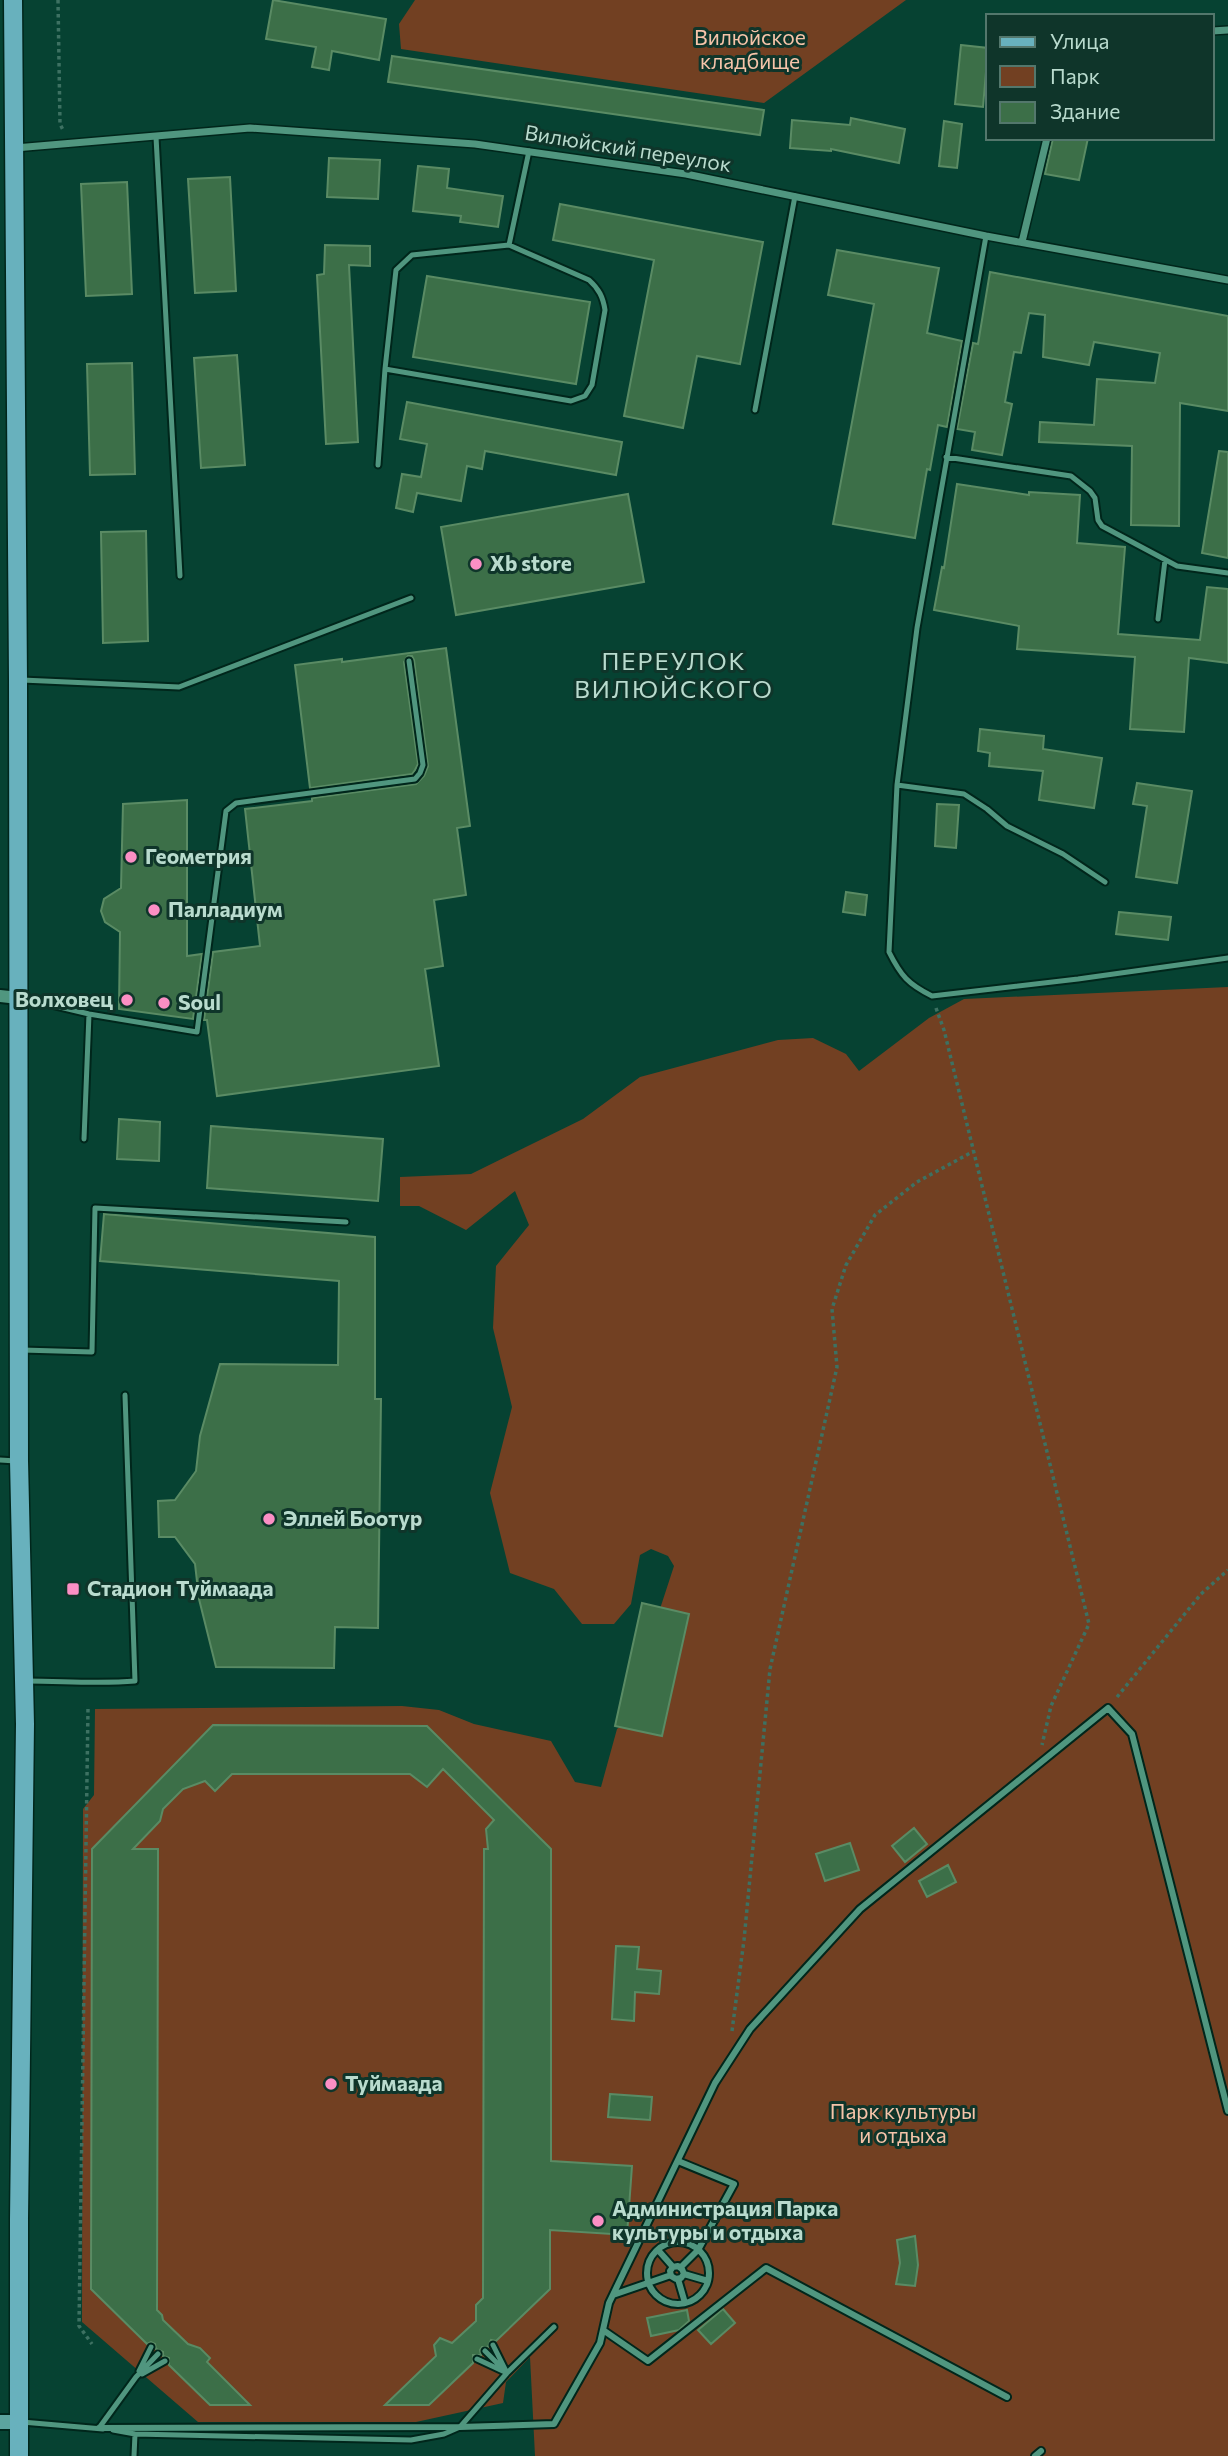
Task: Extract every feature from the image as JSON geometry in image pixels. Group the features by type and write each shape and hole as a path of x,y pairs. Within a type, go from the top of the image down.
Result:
{"main road":[{"path":"13,0 18,680 19,1461 24,1681 19,2456"},
{"path":"0,2422 19,2422"}],"street":[{"name":"Вилюйский переулок","path":"15,148 250,128 475,144 686,173 986,236 1228,280"},
{"path":"1022,242 1047,140"},
{"path":"0,996 18,998"},
{"path":"99,2428 460,2427 554,2424 600,2343 613,2295 715,2083 750,2028 860,1909 1108,1708 1132,1734 1228,2111"},
{"path":"613,2295 679,2272 698,2250 733,2184 678,2161"},
{"path":"676,2242 698,2250 707,2265 708,2281 701,2293 685,2303 674,2304 663,2300 649,2283 649,2264 658,2250 676,2242"},
{"path":"658,2250 679,2272 708,2281"},
{"path":"603,2330 648,2361 766,2268 1007,2397"},
{"path":"679,2272 685,2303"},
{"path":"1035,2456 1041,2451 1041,2456"}],"lane":[{"path":"156,136 180,576"},
{"path":"509,245 529,151"},
{"path":"755,410 796,196"},
{"path":"986,236 917,628 897,785 889,952 899,972 913,986 932,996 1228,958"},
{"path":"378,465 385,369 397,270 412,255 509,245 589,280 604,299 605,310 592,385 585,396 571,401 385,369"},
{"path":"946,457 1070,476 1084,485 1095,498 1100,523 1177,566 1228,573"},
{"path":"1158,620 1165,560"},
{"path":"18,680 179,687 411,598"},
{"path":"18,998 89,1014 197,1032 226,811 236,803 415,779 423,765 409,661"},
{"path":"897,785 964,794 1007,826 1063,854 1105,882"},
{"path":"84,1139 89,1014"},
{"path":"19,1350 92,1352 94,1208 346,1223"},
{"path":"24,1681 85,1681 103,1684 135,1681 125,1395"},
{"path":"0,1460 19,1461"},
{"path":"19,2422 99,2428 135,2434 411,2440 444,2434 460,2427 507,2373 554,2327"},
{"path":"492,2344 507,2373"},
{"path":"136,2377 150,2347"},
{"path":"485,2351 507,2373"},
{"path":"99,2428 136,2377 158,2354"},
{"path":"477,2359 507,2373"},
{"path":"136,2377 165,2361"},
{"path":"134,2456 135,2434"}],"path":[{"path":"58,0 60,124 71,144"},
{"path":"932,996 944,1030 1089,1624 1051,1706 1037,1765"},
{"path":"727,2065 744,1940 770,1669 837,1367 832,1309 846,1265 875,1215 918,1182 974,1151"},
{"path":"1108,1708 1201,1594 1228,1570"},
{"path":"88,1709 79,2326 92,2344"}],"green space":[{"name":"Вилюйское кладбище","path":"415,0 906,0 764,103 401,49 399,24"},
{"name":"Парк культуры и отдыха","path":"1228,987 1228,2456 535,2456 530,2357 506,2382 503,2403 416,2422 198,2422 82,2322 83,1809 94,1795 95,1709 402,1706 439,1710 474,1724 551,1741 575,1782 601,1787 617,1729 622,1725 674,1566 668,1556 651,1549 640,1555 631,1604 614,1624 582,1624 554,1589 510,1573 490,1493 512,1407 493,1328 496,1266 529,1225 515,1191 466,1230 419,1206 400,1206 400,1177 471,1174 583,1119 640,1077 778,1040 813,1038 846,1054 859,1071 929,1018 964,999"}],"building":[{"path":"273,0 386,19 379,60 332,51 329,70 312,67 316,47 266,39"},
{"path":"961,45 986,48 983,107 955,104"},
{"path":"392,56 764,110 760,135 388,82"},
{"path":"851,118 905,129 899,163 831,149 790,148 792,120 850,125"},
{"path":"944,121 962,124 957,168 939,166"},
{"path":"1053,140 1088,140 1079,180 1045,174"},
{"path":"329,158 380,160 378,199 327,197"},
{"path":"418,166 449,169 447,188 503,196 498,227 460,222 461,216 413,211"},
{"path":"230,177 236,291 195,293 188,179"},
{"path":"127,182 132,294 86,296 81,184"},
{"path":"560,204 763,242 740,364 697,356 683,428 624,416 654,260 553,240"},
{"path":"325,245 370,246 370,266 349,265 358,442 326,444 317,275 324,274"},
{"path":"837,250 939,268 927,333 962,341 947,427 938,425 915,538 833,524 874,304 828,295"},
{"path":"990,272 1228,316 1228,411 1180,403 1179,526 1131,525 1132,446 1039,442 1040,422 1094,425 1097,379 1155,383 1160,353 1094,342 1089,365 1043,357 1045,315 1029,313 1021,353 1014,352 1005,402 1012,404 1002,455 972,450 975,432 957,429 973,343 978,344"},
{"path":"427,276 590,302 576,384 413,357"},
{"path":"237,355 245,465 201,468 194,358"},
{"path":"132,363 135,474 90,475 87,364"},
{"path":"407,402 622,442 616,475 485,451 482,469 467,466 461,501 417,493 413,512 396,508 402,474 421,477 427,444 400,439"},
{"path":"1219,451 1228,452 1228,558 1202,553"},
{"path":"957,484 1029,495 1029,492 1080,495 1077,543 1125,547 1118,634 1200,640 1207,587 1228,589 1228,663 1189,658 1184,732 1130,729 1135,657 1017,649 1019,626 934,610 942,567 944,568"},
{"path":"628,494 644,582 456,615 441,527"},
{"path":"146,531 148,641 103,643 101,532"},
{"path":"446,648 470,826 457,828 466,895 434,900 443,966 425,969 439,1066 217,1096 207,1020 204,1020 213,952 260,946 245,809 416,784 424,776 428,766 414,660 412,656 408,656 404,662 418,764 415,770 412,774 310,788 295,665 342,659 342,662"},
{"path":"980,729 1044,736 1043,749 1102,758 1094,808 1039,800 1043,771 989,766 990,753 978,751"},
{"path":"1137,783 1192,791 1177,883 1136,877 1147,806 1133,804"},
{"name":"Палладиум","path":"187,800 187,956 202,954 193,1019 119,1009 120,932 105,922 101,911 104,899 121,888 123,804"},
{"path":"937,804 959,805 956,848 935,846"},
{"path":"846,892 867,895 865,915 843,912"},
{"path":"1119,912 1171,917 1168,940 1116,934"},
{"path":"119,1119 160,1122 159,1161 117,1159"},
{"path":"211,1126 383,1139 378,1201 207,1188"},
{"name":"Эллей Боотур","path":"104,1214 375,1237 375,1399 381,1399 378,1628 335,1627 334,1668 216,1667 199,1599 195,1564 175,1537 159,1537 158,1501 175,1500 196,1471 200,1436 220,1364 338,1365 339,1281 100,1261"},
{"path":"642,1603 689,1614 662,1736 615,1726"},
{"path":"213,1725 427,1726 551,1849 551,2161 632,2166 627,2235 550,2230 550,2289 496,2341 491,2340 488,2347 482,2347 481,2355 473,2355 473,2363 429,2405 385,2405 436,2356 434,2345 440,2338 452,2343 476,2321 476,2305 483,2298 484,1849 488,1849 486,1829 494,1820 443,1769 427,1787 410,1774 232,1774 215,1791 205,1781 183,1789 163,1809 160,1821 133,1849 158,1849 157,2310 163,2320 188,2344 200,2348 210,2358 207,2362 250,2405 210,2405 169,2365 169,2358 156,2349 155,2344 147,2344 91,2289 92,1849"},
{"path":"914,1828 927,1844 905,1862 892,1846"},
{"path":"850,1843 859,1870 825,1881 816,1854"},
{"path":"948,1865 956,1882 927,1897 919,1881"},
{"path":"616,1946 639,1947 637,1969 661,1971 659,1994 635,1992 634,2021 612,2019"},
{"path":"610,2094 652,2097 650,2120 608,2117"},
{"path":"915,2236 918,2265 915,2286 896,2284 900,2263 897,2240"},
{"path":"723,2309 735,2323 711,2344 698,2330"},
{"path":"687,2310 689,2321 679,2330 651,2336 647,2318"}],"place":[{"name":"Xb store","path":"476,564"},
{"name":"Геометрия","path":"131,857"},
{"name":"Палладиум","path":"154,910"},
{"name":"Волховец","path":"127,1000"},
{"name":"Soul","path":"164,1003"},
{"name":"Эллей Боотур","path":"269,1519"},
{"name":"Стадион Туймаада","path":"73,1589"},
{"name":"Туймаада","path":"331,2084"},
{"name":"Администрация Парка культуры и отдыха","path":"598,2221"}],"district":[{"name":"ПЕРЕУЛОК ВИЛЮЙСКОГО","path":"674,676"}]}
